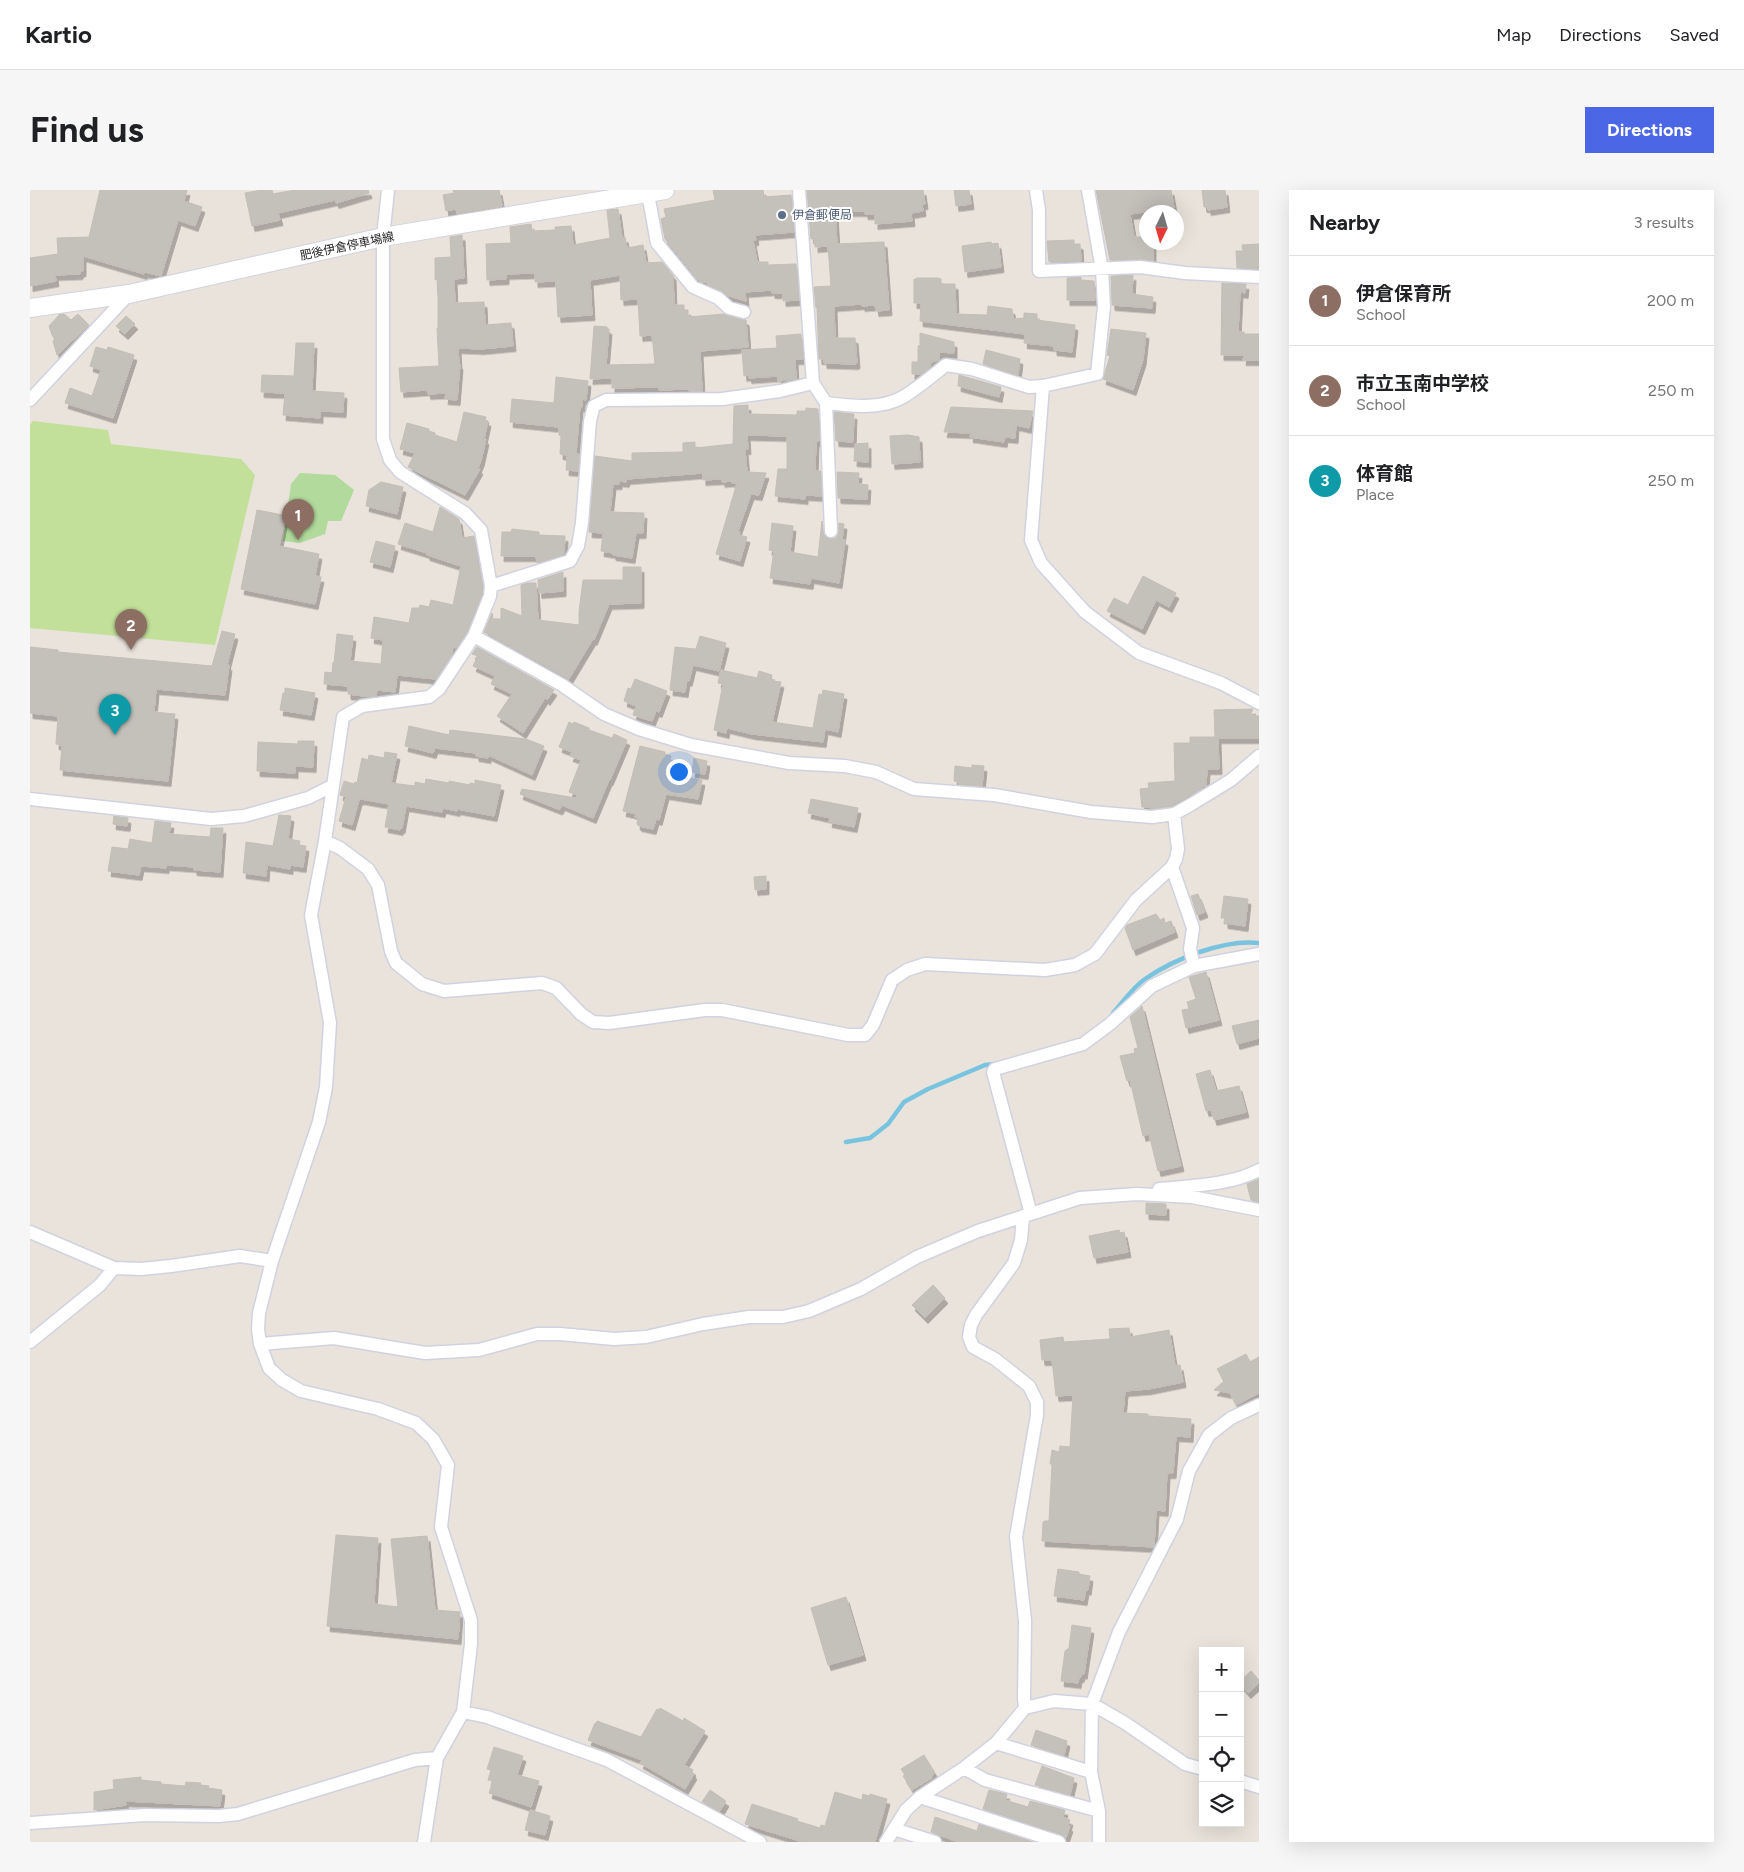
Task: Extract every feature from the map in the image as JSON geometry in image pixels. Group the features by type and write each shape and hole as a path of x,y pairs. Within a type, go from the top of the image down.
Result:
{"main road":[{"name":"肥後伊倉停車場線","path":"30,308 129,294 383,237 657,192"}],"street":[{"path":"388,190 383,237 383,439 390,460 400,472 466,513 481,530 491,586 490,596 474,636 439,689 429,697 362,706 343,717 325,841 311,915 330,1023 326,1087 318,1122 272,1262 259,1313 258,1329 260,1344 269,1368 282,1380 301,1391 378,1409 416,1423 433,1439 448,1465 441,1527 471,1620 471,1644 463,1712 437,1758 424,1842"},
{"path":"798,190 813,383 826,403 831,531"},
{"path":"1036,190 1039,210 1038,271 1102,270 1140,267 1259,277"},
{"path":"826,403 853,406 879,405 901,398 946,365 972,369 1029,387 1043,386 1097,374 1104,307 1102,270 1088,190"},
{"path":"657,192 657,244 693,286 718,298 730,308 744,312"},
{"path":"30,400 129,294"},
{"path":"491,586 570,561 578,546 582,523 590,421 594,406 606,400 722,398 780,391 813,383"},
{"path":"1043,386 1031,540 1041,563 1085,612 1139,653 1221,683 1259,703"},
{"path":"474,636 562,685 604,714 639,730 691,745 789,763 852,767 876,772 914,789 994,795 1091,812 1152,816 1174,814 1231,780 1259,756"},
{"path":"30,799 212,819 244,816 308,798 332,786"},
{"path":"325,841 340,848 368,869 378,885 391,951 396,963 422,984 444,991 542,983 556,988 581,1014 593,1022 609,1023 705,1010 722,1010 848,1036 865,1035 873,1025 892,980 908,970 924,964 1045,970 1075,965 1095,954 1136,900 1172,868 1178,849 1174,814"},
{"path":"1172,868 1193,928 1192,959"},
{"path":"1025,1708 1025,1621 1016,1537 1037,1402 1029,1386 995,1359 973,1347 969,1337 971,1325 976,1315 1014,1263 1027,1215 993,1072 994,1069 1083,1044 1110,1024 1152,986 1192,959 1259,954"},
{"path":"1136,1194 1139,1191 1205,1184 1250,1175 1259,1170"},
{"path":"260,1344 334,1338 425,1353 479,1350 537,1334 614,1339 646,1337 712,1322 749,1317 783,1318 809,1312 861,1290 916,1257 978,1231 1080,1198 1136,1194 1192,1197 1259,1210"},
{"path":"30,1232 114,1268 141,1269 240,1256 272,1262"},
{"path":"30,1342 100,1285 114,1268"},
{"path":"1099,1842 1099,1811 1091,1772 1092,1704 1119,1632 1177,1519 1189,1471 1201,1449 1209,1435 1216,1429 1231,1418 1259,1406"},
{"path":"886,1842 906,1810 920,1797 964,1768 996,1743 1025,1708 1054,1701 1092,1704 1125,1723 1185,1764 1199,1769"},
{"path":"463,1712 487,1717 607,1760 760,1842"},
{"path":"996,1743 1091,1772"},
{"path":"30,1823 145,1815 219,1816 238,1814 415,1760 437,1758"},
{"path":"964,1768 985,1780 1099,1811"},
{"path":"1243,1782 1259,1787"},
{"path":"920,1797 1059,1842"},
{"path":"894,1829 935,1842"}],"green space":[{"path":"33,421 108,430 111,444 241,459 255,475 215,645 30,628 30,425"},
{"path":"300,473 335,475 354,490 341,521 328,521 325,534 300,543 283,541 291,484"}],"building":[{"path":"100,190 187,190 184,201 202,207 195,226 178,220 161,276 145,272 144,274 83,256 83,271 80,274 55,275 56,281 30,286 30,258 58,254 57,238 89,237"},
{"path":"272,190 273,194 295,190 368,190 369,193 336,203 335,200 278,213 280,220 252,226 245,193"},
{"path":"453,190 499,190 502,206 457,214 456,209 446,211 443,195 454,193"},
{"path":"713,190 763,190 764,197 791,195 794,232 755,235 756,240 753,240 757,262 768,262 768,265 796,264 799,300 783,301 783,293 772,293 772,290 745,292 746,301 726,295 708,285 708,283 699,281 665,239 661,219 666,217 664,209 715,200"},
{"path":"807,190 923,190 925,204 922,204 923,211 911,213 912,221 875,224 875,214 865,214 865,211 835,211 837,244 884,242 889,310 876,311 875,305 862,306 862,304 834,306 835,338 855,338 857,363 855,364 824,363 824,359 819,359 817,307 814,287 831,286 828,246 815,247 815,239 811,239"},
{"path":"954,190 969,190 971,204 956,206"},
{"path":"1096,190 1171,190 1174,205 1139,205 1139,213 1130,214 1134,237 1139,237 1139,250 1153,250 1153,261 1140,259 1110,260"},
{"path":"1202,190 1225,190 1227,207 1208,210 1208,207 1204,207"},
{"path":"618,209 622,238 625,237 627,248 643,245 646,263 662,262 673,275 674,305 684,305 684,310 688,310 688,317 724,314 746,320 748,347 700,351 702,391 689,391 689,389 659,390 659,387 612,388 612,378 590,379 594,326 607,327 609,329 606,365 655,364 652,335 640,336 638,299 621,300 620,275 590,280 592,315 558,317 556,281 535,282 535,273 506,274 506,279 487,280 486,244 511,243 510,227 531,224 532,231 555,230 555,227 571,226 573,245 610,238 607,210"},
{"path":"462,235 464,278 454,279 455,303 484,302 485,325 511,323 513,346 481,349 458,348 460,364 457,400 445,399 446,393 428,394 427,390 401,392 399,368 439,366 438,297 437,279 435,280 435,258 451,257 450,237"},
{"path":"1074,240 1074,244 1080,244 1081,261 1049,262 1047,241"},
{"path":"991,242 992,244 998,243 1001,267 965,272 962,246"},
{"path":"1259,244 1259,269 1237,268 1236,251 1243,251 1242,245"},
{"path":"1133,275 1132,294 1153,297 1152,308 1112,305 1111,276"},
{"path":"1081,277 1081,280 1094,281 1095,300 1067,300 1067,278"},
{"path":"916,278 938,278 941,279 941,284 955,284 956,314 987,315 988,306 1012,309 1013,319 1024,318 1024,313 1037,314 1037,320 1075,325 1072,352 1054,350 1054,346 1024,343 1025,334 920,321 921,303 914,303 914,279 916,280"},
{"path":"1222,283 1246,284 1245,293 1240,292 1238,332 1259,334 1259,360 1243,360 1244,355 1221,355"},
{"path":"60,314 64,314 71,320 78,314 89,325 57,355 53,341 55,339 49,326"},
{"path":"126,316 135,324 125,334 116,326"},
{"path":"1111,329 1146,333 1143,360 1133,390 1103,379 1110,356 1107,355"},
{"path":"920,333 954,342 954,353 939,352 939,360 931,362 930,367 922,374 912,374 912,362 918,362"},
{"path":"801,334 803,359 795,359 796,379 778,381 778,376 749,378 748,375 744,376 742,350 777,348 776,336"},
{"path":"296,343 314,343 312,391 344,393 343,412 320,411 320,418 283,415 285,393 261,392 262,375 294,376"},
{"path":"96,347 107,350 108,347 134,355 113,418 65,403 70,388 92,396 101,370 90,366"},
{"path":"986,350 1020,359 1018,375 983,364"},
{"path":"959,375 1001,387 999,397 958,386"},
{"path":"556,377 588,381 586,400 582,399 582,407 580,406 576,454 579,454 578,471 566,470 567,455 560,454 561,436 559,435 559,427 510,422 512,399 554,403"},
{"path":"748,405 748,414 797,415 797,411 806,411 806,408 818,409 819,441 816,441 815,471 821,471 822,496 805,495 805,499 775,496 778,469 787,469 787,436 747,435 748,449 745,449 747,472 766,473 759,495 751,494 738,531 740,532 739,535 747,537 740,561 716,554 737,483 732,483 732,481 722,482 722,479 703,480 703,473 627,479 626,482 619,481 619,484 613,484 610,512 644,513 643,533 636,533 632,558 601,551 603,533 589,532 595,456 632,461 632,453 683,452 683,443 695,442 695,448 733,444 734,406"},
{"path":"951,407 1033,411 1029,428 1016,425 1015,438 1005,437 1004,442 970,437 971,433 944,432"},
{"path":"464,412 486,417 485,420 488,421 484,439 486,439 478,468 480,469 465,495 408,467 415,453 400,449 407,423 429,429 435,435 457,442"},
{"path":"834,412 854,414 853,442 836,441"},
{"path":"908,435 919,437 920,462 892,464 890,436"},
{"path":"868,443 868,462 854,461 855,444"},
{"path":"837,472 859,473 858,484 868,485 867,499 838,498"},
{"path":"381,482 403,487 397,514 366,506 369,490"},
{"path":"440,507 459,519 462,538 474,536 483,586 481,597 467,632 456,648 453,647 451,657 436,679 397,675 395,692 377,690 376,696 371,697 348,694 348,686 324,684 325,672 332,673 337,634 353,636 350,661 381,664 383,640 371,638 374,617 409,623 412,608 419,608 420,605 429,607 431,600 453,605 461,566 398,544 405,523 433,532"},
{"path":"257,510 283,515 282,518 285,518 279,546 319,554 315,576 321,577 315,604 241,589"},
{"path":"822,521 824,535 831,539 836,538 838,534 839,523 844,524 842,540 845,540 839,583 811,578 810,584 770,578 774,551 769,550 772,523 793,526 790,552 818,557"},
{"path":"512,529 539,532 539,535 565,536 564,554 537,563 536,556 501,556 502,532 511,532"},
{"path":"376,541 395,546 390,567 370,562"},
{"path":"623,567 641,567 641,603 609,604 594,640 569,679 484,632 492,613 493,619 501,619 501,608 522,616 521,585 527,583 536,583 538,620 579,625 583,580 623,580"},
{"path":"563,572 563,591 539,593 538,580"},
{"path":"1143,576 1176,593 1169,607 1156,600 1142,629 1107,611 1114,598 1128,605"},
{"path":"222,631 235,634 227,665 229,665 225,695 156,689 154,712 175,714 168,781 60,770 62,745 56,744 58,716 30,713 30,647 58,650 58,652 212,666"},
{"path":"700,636 726,643 719,671 693,665 685,692 670,690 675,647 696,649"},
{"path":"477,647 554,690 547,700 545,698 523,733 497,716 512,694 491,684 495,676 473,666 478,656 472,654"},
{"path":"721,670 757,678 759,671 772,675 771,681 781,682 772,722 813,728 819,694 822,695 823,690 844,694 838,732 825,729 823,742 752,734 727,728 726,733 714,730 723,684 718,683"},
{"path":"635,679 667,691 659,712 656,711 652,721 633,715 636,706 624,701 628,688 631,689"},
{"path":"285,688 315,693 311,715 280,710"},
{"path":"1253,709 1250,716 1259,716 1259,738 1218,738 1219,769 1207,769 1206,786 1201,787 1201,789 1171,806 1151,809 1150,807 1142,807 1140,789 1149,788 1148,783 1175,781 1174,743 1190,743 1190,737 1215,737 1214,710"},
{"path":"569,722 573,724 574,722 589,728 589,730 612,738 614,734 627,740 593,818 562,805 558,809 520,794 522,789 576,798 577,795 569,792 581,760 570,756 572,752 559,747"},
{"path":"409,726 449,735 450,730 526,739 544,746 532,775 488,755 488,758 476,756 476,753 435,748 433,753 405,746"},
{"path":"298,741 314,741 313,767 295,766 295,773 257,771 258,742 298,744"},
{"path":"640,746 665,752 665,754 671,756 667,774 702,780 698,799 666,794 659,820 656,819 653,829 639,826 637,824 638,818 635,817 636,814 623,811"},
{"path":"385,752 397,754 391,783 415,786 415,782 425,784 426,779 470,785 470,783 475,784 475,780 501,785 494,816 457,809 457,811 443,808 442,812 406,806 400,830 385,827 389,804 361,799 359,800 352,825 339,821 346,797 340,795 344,781 357,783 362,758 368,760 369,755 384,758"},
{"path":"694,758 707,761 705,774 692,772"},
{"path":"972,765 984,766 982,786 959,784 960,782 954,781 955,766 972,768"},
{"path":"811,799 858,808 854,827 829,822 830,818 808,813"},
{"path":"279,815 291,816 288,839 300,841 299,845 306,846 303,867 290,865 290,869 267,865 266,876 243,873 246,842 273,846"},
{"path":"114,816 128,818 127,826 113,824"},
{"path":"155,821 171,823 169,834 210,837 211,828 223,828 220,872 194,870 194,867 166,865 166,868 141,866 139,875 108,871 112,847 128,849 130,839 152,843"},
{"path":"766,876 766,889 755,890 754,877"},
{"path":"1198,894 1205,912 1197,915 1191,896"},
{"path":"1224,896 1248,899 1245,926 1225,923 1225,918 1221,918"},
{"path":"1156,914 1160,920 1164,918 1165,923 1171,921 1175,932 1133,950 1125,928 1127,925"},
{"path":"1206,972 1219,1020 1186,1028 1182,1010 1189,1009 1187,1002 1196,999 1189,977"},
{"path":"1142,1006 1181,1166 1158,1171 1149,1134 1143,1136 1130,1080 1127,1081 1120,1056 1135,1053 1134,1049 1138,1048 1130,1017"},
{"path":"1259,1020 1259,1038 1237,1044 1232,1026"},
{"path":"1210,1070 1216,1091 1239,1086 1246,1112 1214,1120 1211,1110 1206,1111 1196,1074"},
{"path":"1259,1179 1259,1202 1251,1200 1247,1184"},
{"path":"1146,1203 1166,1204 1166,1215 1146,1214"},
{"path":"1119,1230 1120,1233 1124,1232 1128,1252 1094,1258 1089,1236"},
{"path":"933,1285 945,1298 925,1318 912,1305"},
{"path":"1129,1328 1130,1337 1169,1330 1175,1366 1180,1365 1183,1382 1149,1389 1125,1391 1123,1413 1191,1419 1190,1437 1176,1436 1173,1473 1167,1473 1165,1511 1156,1510 1154,1547 1042,1541 1043,1523 1044,1521 1049,1521 1052,1450 1059,1452 1060,1446 1070,1447 1073,1395 1056,1396 1052,1360 1042,1360 1040,1340 1063,1337 1064,1342 1110,1339 1109,1329"},
{"path":"1246,1354 1250,1362 1259,1357 1259,1393 1236,1405 1230,1393 1214,1390 1224,1381 1217,1369"},
{"path":"336,1535 378,1538 374,1604 398,1607 391,1539 427,1536 435,1610 460,1612 458,1639 327,1626"},
{"path":"1058,1569 1079,1572 1079,1574 1090,1576 1084,1600 1054,1596"},
{"path":"846,1597 863,1655 828,1665 811,1608"},
{"path":"1072,1625 1091,1628 1084,1674 1082,1673 1081,1677 1079,1677 1078,1683 1061,1681 1065,1651 1069,1648"},
{"path":"1251,1671 1259,1680 1259,1683 1248,1693 1244,1688 1244,1677"},
{"path":"660,1708 683,1721 684,1718 705,1731 684,1765 693,1770 694,1774 685,1789 640,1763 642,1760 588,1740 597,1721 641,1737 657,1709 659,1710"},
{"path":"1036,1730 1067,1741 1064,1755 1031,1745"},
{"path":"494,1747 523,1756 517,1775 539,1781 531,1807 489,1793 493,1781 488,1780 491,1770 487,1769"},
{"path":"924,1755 935,1773 931,1776 932,1778 912,1790 901,1769"},
{"path":"1042,1766 1074,1778 1070,1795 1035,1785"},
{"path":"141,1777 141,1780 161,1782 161,1784 185,1786 186,1782 201,1783 200,1785 209,1786 208,1788 222,1790 220,1806 125,1801 126,1805 94,1810 94,1792 114,1789 113,1780"},
{"path":"710,1790 726,1801 720,1811 702,1802"},
{"path":"989,1790 1007,1794 1005,1800 1028,1807 1030,1801 1065,1810 1063,1817 1070,1820 1066,1838 1062,1834 983,1809"},
{"path":"835,1792 862,1800 863,1794 887,1799 875,1842 803,1842 745,1824 752,1804 820,1828 821,1825 825,1826"},
{"path":"530,1810 550,1816 545,1835 525,1830"},
{"path":"935,1817 977,1831 979,1824 1033,1842 958,1842 931,1832"}],"waterway":[{"path":"1113,1013 1141,982 1170,964 1215,947 1230,944 1259,943"},
{"path":"846,1142 870,1138 888,1124 904,1102 928,1089 985,1065 996,1064"}],"place":[{"name":"伊倉郵便局","path":"782,215"},
{"name":"伊倉保育所","path":"298,540"},
{"name":"市立玉南中学校","path":"131,650"},
{"name":"体育館","path":"115,735"}]}
